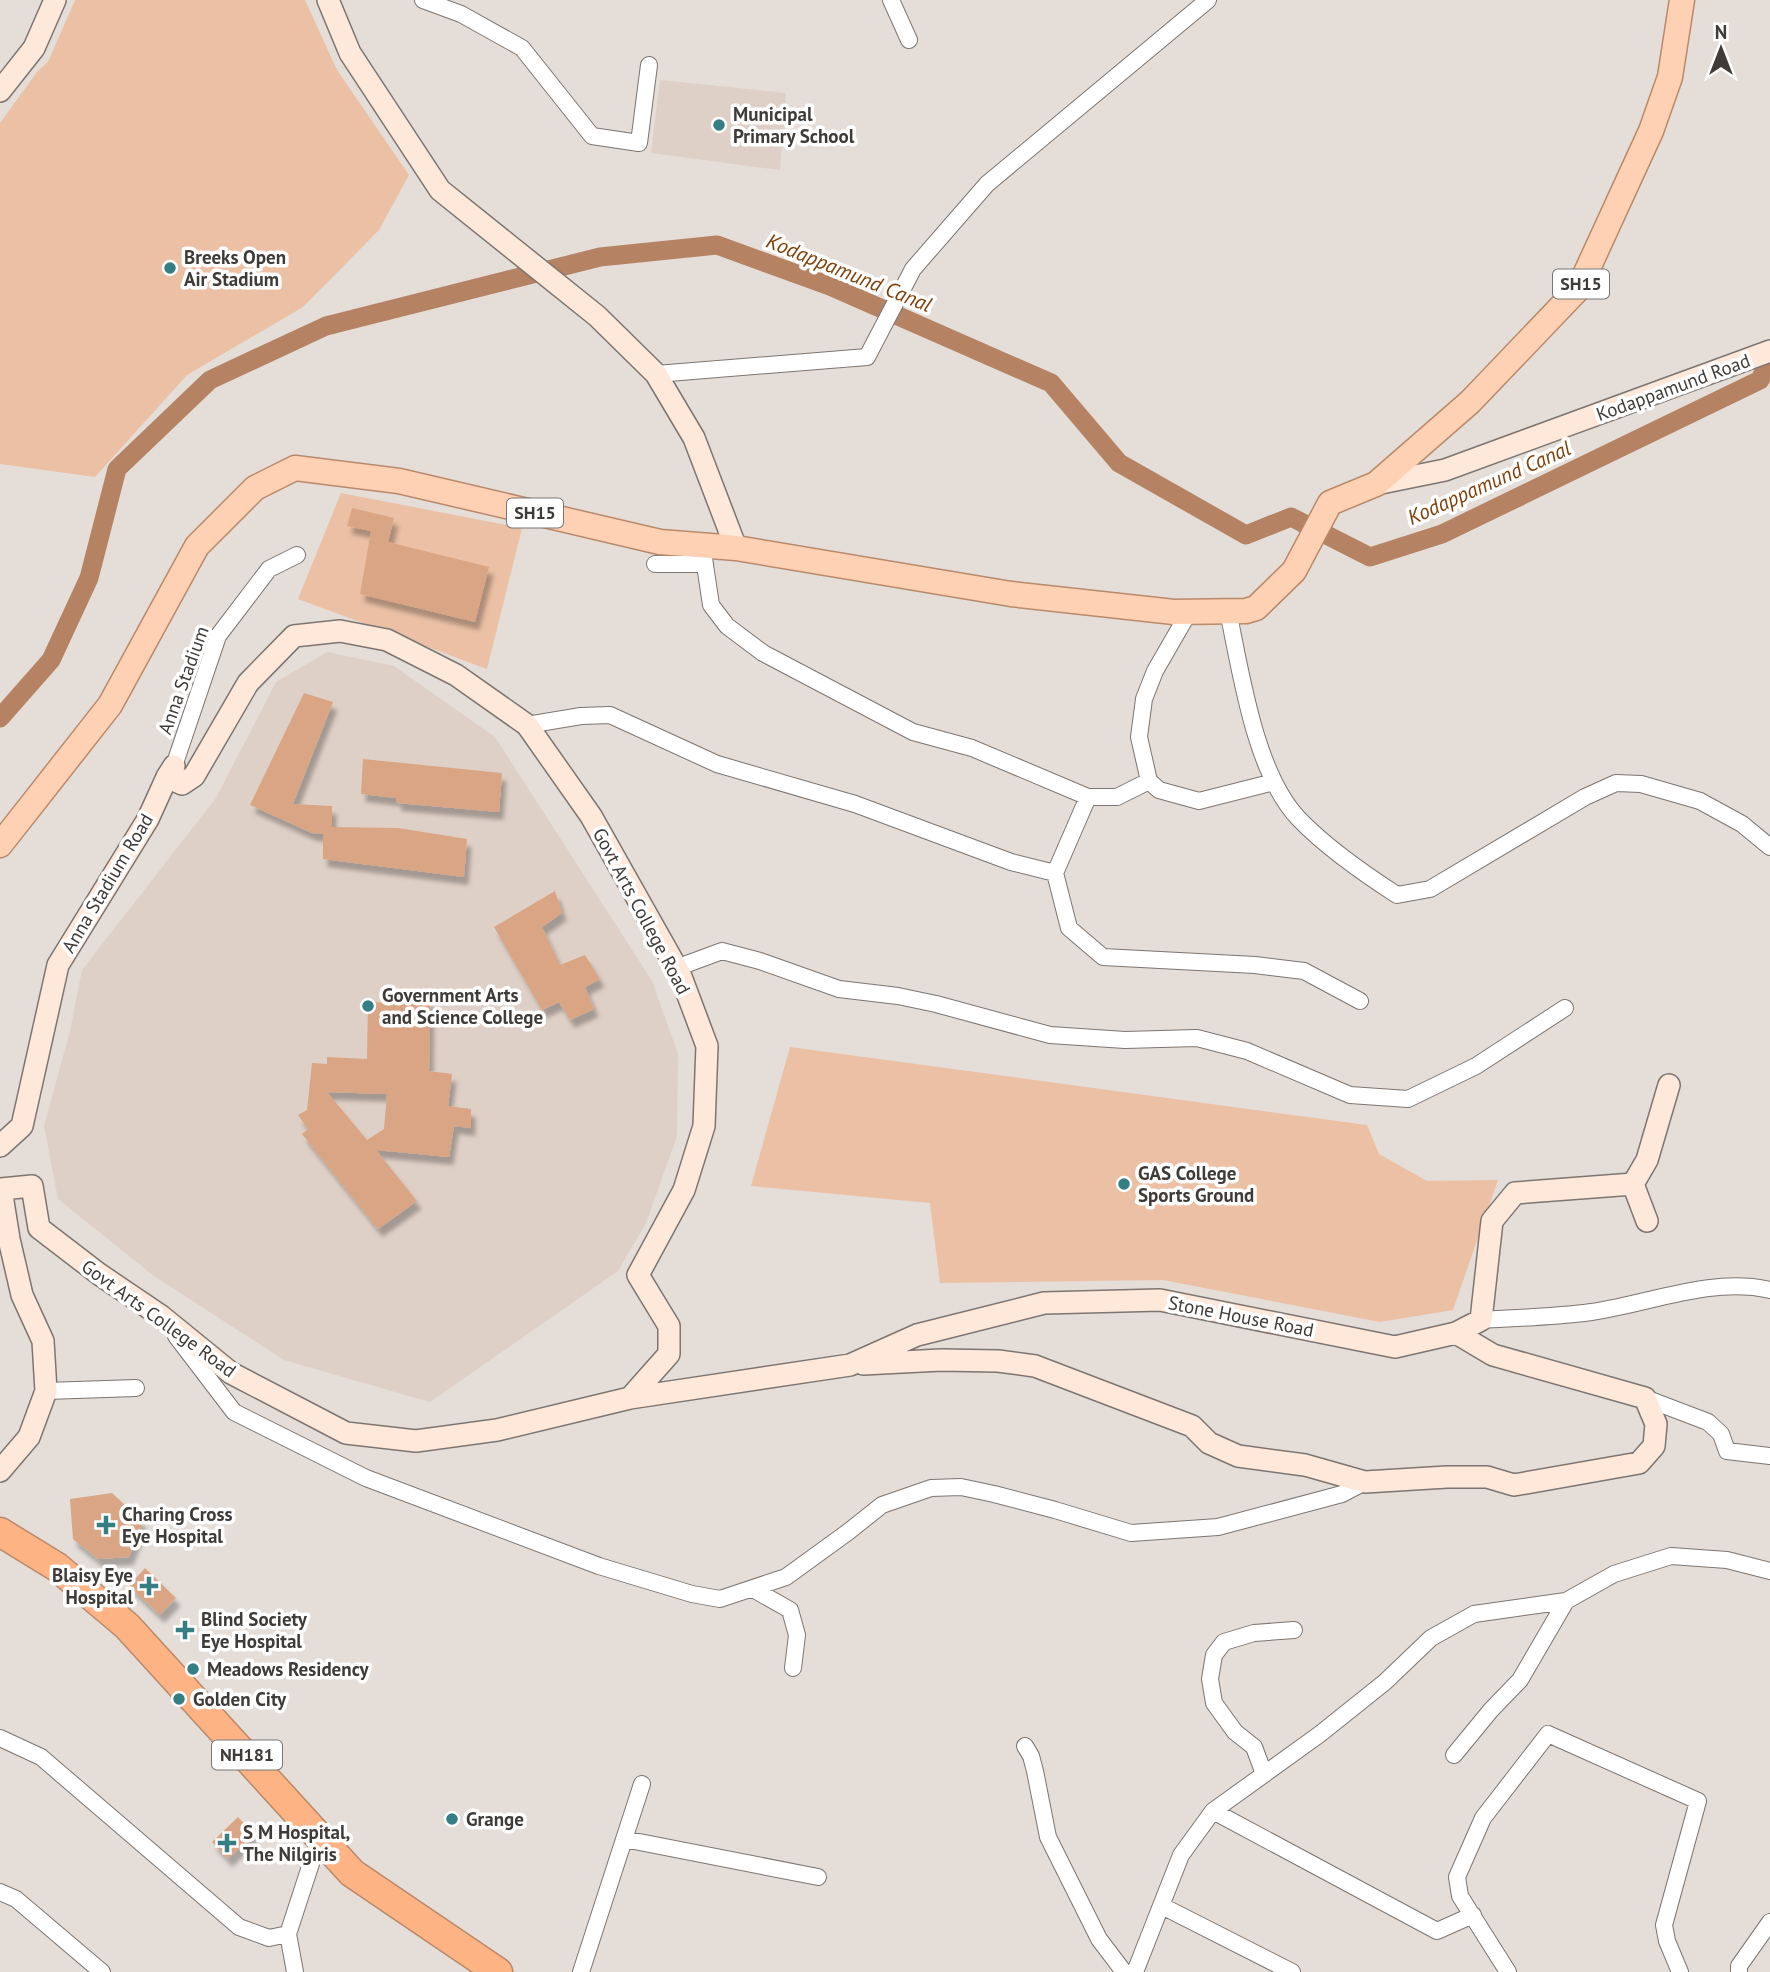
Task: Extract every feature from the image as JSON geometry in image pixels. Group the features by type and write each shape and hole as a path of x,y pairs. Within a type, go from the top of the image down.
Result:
{"highway":[{"name":"NH181","path":"0,1532 57,1567 127,1626 352,1872 498,1972"}],"main road":[{"name":"SH15","path":"0,845 110,705 197,546 255,488 295,468 399,481 660,542 704,555 736,548 1011,594 1189,612 1246,611 1256,608 1294,571 1330,503 1368,486 1470,402 1579,288 1651,131 1670,77 1682,0"}],"street":[{"path":"0,91 34,48 55,0"},
{"path":"328,0 350,53 440,190 597,316 656,374 694,438 736,548"},
{"path":"423,0 461,15 522,48 592,136 639,143 649,65"},
{"path":"891,0 909,40"},
{"path":"656,374 867,357 914,269 987,184 1208,0"},
{"name":"Kodappamund Road","path":"1368,486 1445,470 1763,354"},
{"name":"Anna Stadium","path":"171,772 218,636 269,569 297,555"},
{"path":"655,564 704,555 711,605 727,626 763,653 914,732 972,748 1088,797 1117,797 1149,781"},
{"path":"1228,611 1252,719 1274,782 1298,818 1365,874 1397,895 1430,889 1585,797 1616,783 1641,783 1700,801 1742,824 1770,847"},
{"path":"1189,612 1156,671 1144,699 1139,737 1149,781 1159,790 1199,801 1274,782"},
{"name":"Govt Arts College Road","path":"0,1471 29,1437 46,1391 43,1341 22,1295 9,1239 1,1182 32,1186 39,1228 99,1274 161,1316 231,1373 346,1433 416,1441 497,1430 630,1398 669,1354 669,1326 638,1275 684,1190 704,1126 707,1046 676,968 591,816 527,725 456,675 387,640 340,631 294,636 248,682 194,776 182,784 171,772"},
{"path":"527,725 581,716 610,715 717,764 855,804 1011,862 1055,873"},
{"name":"Anna Stadium Road","path":"0,1146 22,1126 58,965 148,819 171,772"},
{"path":"1088,797 1055,873 1069,928 1103,957 1255,965 1304,971 1360,1001"},
{"path":"676,968 722,951 760,961 839,989 936,1004 1050,1035 1125,1040 1197,1038 1247,1051 1350,1095 1408,1099 1476,1066 1565,1008"},
{"path":"1633,1184 1647,1160 1669,1085"},
{"path":"1633,1184 1647,1221"},
{"path":"1633,1184 1515,1194 1492,1221 1481,1320 1586,1313 1660,1296 1709,1289 1754,1287 1770,1290"},
{"name":"Stone House Road","path":"630,1398 850,1365 917,1335 1044,1303 1160,1300 1395,1347 1456,1333 1481,1320"},
{"path":"161,1316 234,1412 366,1478 599,1566 692,1594 720,1599 786,1577 882,1505 931,1488 961,1487 994,1494 1131,1533 1218,1527 1342,1494 1365,1482"},
{"path":"1456,1333 1493,1355 1644,1398 1708,1422 1721,1434 1727,1451 1770,1456"},
{"path":"850,1365 942,1360 998,1361 1035,1366 1192,1426 1209,1443 1238,1457 1305,1465 1365,1482 1487,1477 1514,1485 1639,1463 1654,1446 1656,1424 1644,1398"},
{"path":"46,1391 135,1388"},
{"path":"1135,1972 1181,1855 1213,1811 1320,1734 1385,1682 1431,1638 1474,1614 1566,1601 1614,1574 1671,1556 1727,1560 1770,1571"},
{"path":"753,1590 790,1610 797,1635 793,1668"},
{"path":"1454,1755 1520,1680 1566,1601"},
{"path":"1264,1774 1254,1748 1235,1732 1214,1703 1210,1679 1214,1655 1224,1642 1254,1633 1294,1630"},
{"path":"1508,1972 1460,1896 1457,1877 1483,1818 1548,1734 1698,1801 1664,1925 1667,1941 1680,1972"},
{"path":"0,1738 41,1757 239,1927 269,1938 288,1934"},
{"path":"1025,1746 1035,1771 1048,1838 1100,1939 1124,1972"},
{"path":"581,1972 642,1784"},
{"path":"1213,1811 1437,1931 1473,1915"},
{"path":"295,1972 288,1934 320,1836"},
{"path":"624,1839 818,1877"},
{"path":"0,1892 16,1899 102,1972"},
{"path":"1162,1906 1292,1972"},
{"path":"1739,1972 1739,1966 1770,1922"}],"shaded area":[{"name":"Breeks Open Air Stadium","path":"75,0 305,0 337,70 409,175 379,230 303,307 187,375 95,477 0,464 0,123 37,72 48,62"},
{"name":"Municipal Primary School","path":"660,80 786,93 780,170 651,153"},
{"path":"341,493 522,528 487,669 298,599"},
{"name":"Government Arts and Science College","path":"327,652 394,666 495,737 652,981 678,1054 677,1136 646,1223 618,1271 430,1402 284,1360 154,1276 58,1199 44,1126 70,1031 82,970 216,798 276,682"},
{"name":"GAS College Sports Ground","path":"790,1047 1367,1125 1379,1154 1427,1181 1498,1180 1453,1310 1380,1322 1163,1280 940,1283 930,1203 751,1186"}],"building":[{"path":"352,508 394,518 388,542 489,567 475,622 360,594 371,531 347,526"},
{"path":"304,693 333,702 293,804 332,806 332,827 398,828 467,839 464,877 323,859 323,834 312,833 250,805"},
{"path":"363,759 502,773 499,812 397,803 396,798 361,794"},
{"path":"555,891 562,913 542,927 560,965 585,955 600,979 585,987 594,1009 570,1020 559,1002 542,1010 494,927"},
{"path":"402,997 430,1000 429,1071 452,1074 448,1106 471,1109 471,1128 454,1126 449,1157 376,1150 417,1201 378,1229 302,1134 308,1129 298,1115 307,1110 312,1063 327,1064 327,1057 367,1059 368,1002 400,1003","holes":["327,1092 387,1094 384,1129 367,1140"]},
{"path":"112,1493 143,1522 129,1557 98,1559 73,1539 70,1499"},
{"path":"145,1568 176,1598 160,1615 129,1586"},
{"path":"238,1817 254,1834 228,1859 212,1842"}],"waterway":[{"name":"Kodappamund Canal","path":"0,718 51,660 89,578 117,469 210,380 326,326 600,257 717,245 830,286 1051,383 1119,463 1246,535 1291,517 1370,557 1442,534 1760,380 1770,358"}],"place":[{"name":"Municipal Primary School","path":"719,125"},
{"name":"Breeks Open Air Stadium","path":"170,268"},
{"name":"Government Arts and Science College","path":"368,1006"},
{"name":"GAS College Sports Ground","path":"1124,1184"},
{"name":"Charing Cross Eye Hospital","path":"106,1525"},
{"name":"Blaisy Eye Hospital","path":"149,1586"},
{"name":"Blind Society Eye Hospital","path":"185,1630"},
{"name":"Meadows Residency","path":"193,1669"},
{"name":"Golden City","path":"179,1699"},
{"name":"Grange","path":"452,1819"},
{"name":"S M Hospital, The Nilgiris","path":"227,1843"}]}
